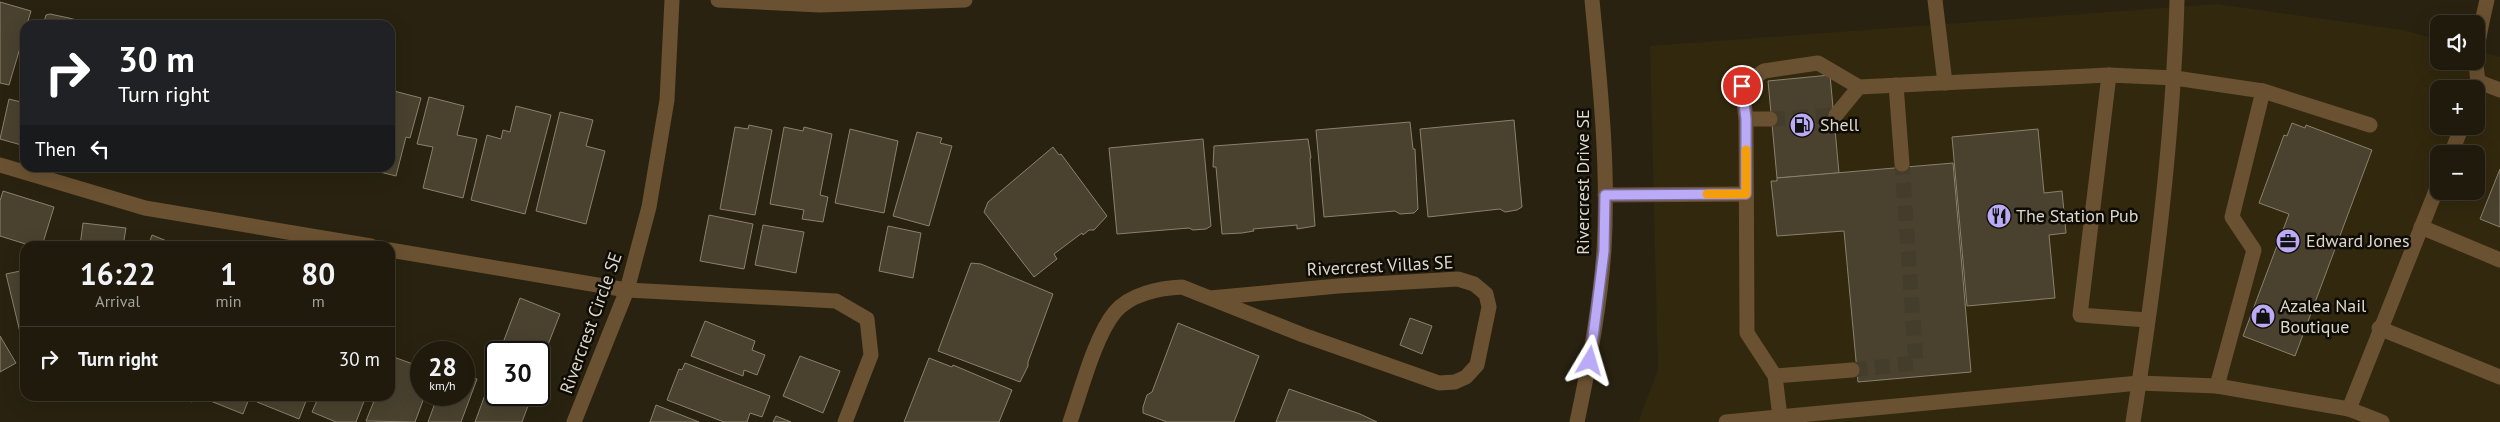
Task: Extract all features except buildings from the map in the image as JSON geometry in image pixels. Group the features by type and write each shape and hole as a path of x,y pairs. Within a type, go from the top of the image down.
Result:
{"street":[{"name":"Rivercrest Circle SE","path":"574,422 627,290 649,207 660,151 667,100 672,0"},
{"path":"718,0 820,5 965,0"},
{"name":"Rivercrest Drive SE","path":"1577,422 1590,361 1604,251 1605,195 1601,99 1592,0"},
{"path":"1935,0 1946,83"},
{"path":"2133,422 2147,320 2175,78 2177,0"},
{"path":"2477,80 2476,65 2486,0"},
{"path":"1780,417 1775,376 1747,333 1746,119 1742,86 1764,71 1818,63 1859,87 2109,75 2175,78 2264,91 2370,125"},
{"path":"2109,75 2080,315 2147,320"},
{"path":"1896,85 1902,164"},
{"path":"1836,114 1859,87"},
{"path":"2485,87 2500,90"},
{"path":"2217,386 2254,250 2232,217 2264,91"},
{"path":"1746,119 1770,119"},
{"path":"0,165 20,171"},
{"path":"24,172 145,208 341,241"},
{"path":"1605,195 1746,194"},
{"path":"2349,409 2379,328 2432,200"},
{"path":"2421,227 2500,260"},
{"path":"395,251 627,290 836,301 867,319 871,355 845,422"},
{"name":"Rivercrest Villas SE","path":"1070,422 1102,332 1116,311 1137,298 1162,288 1182,287 1303,335 1439,383 1455,382 1466,377 1477,365 1489,307 1486,294 1474,284 1458,279 1338,286 1210,298"},
{"path":"2379,328 2500,377"},
{"path":"1775,376 1852,370"},
{"path":"1726,422 2139,383 2217,386 2349,409 2382,422"}],"shaded area":[{"path":"2216,4 2403,30 2430,38 2430,70 2485,70 2485,53 2500,57 2500,422 1638,422 1658,370 1650,46"}],"tunnel":[{"path":"1770,119 1836,115"},
{"path":"1852,370 1916,363 1902,164"}],"slow traffic":[{"path":"1707,194 1746,194 1746,150"}],"place":[{"name":"Shell","path":"1802,125"},
{"name":"The Station Pub","path":"1999,216"},
{"name":"Edward Jones","path":"2288,241"},
{"name":"Azalea Nail Boutique","path":"2263,316"}],"route":[{"path":"1590,361 1604,251 1605,195 1746,194 1746,119 1742,86"}]}
